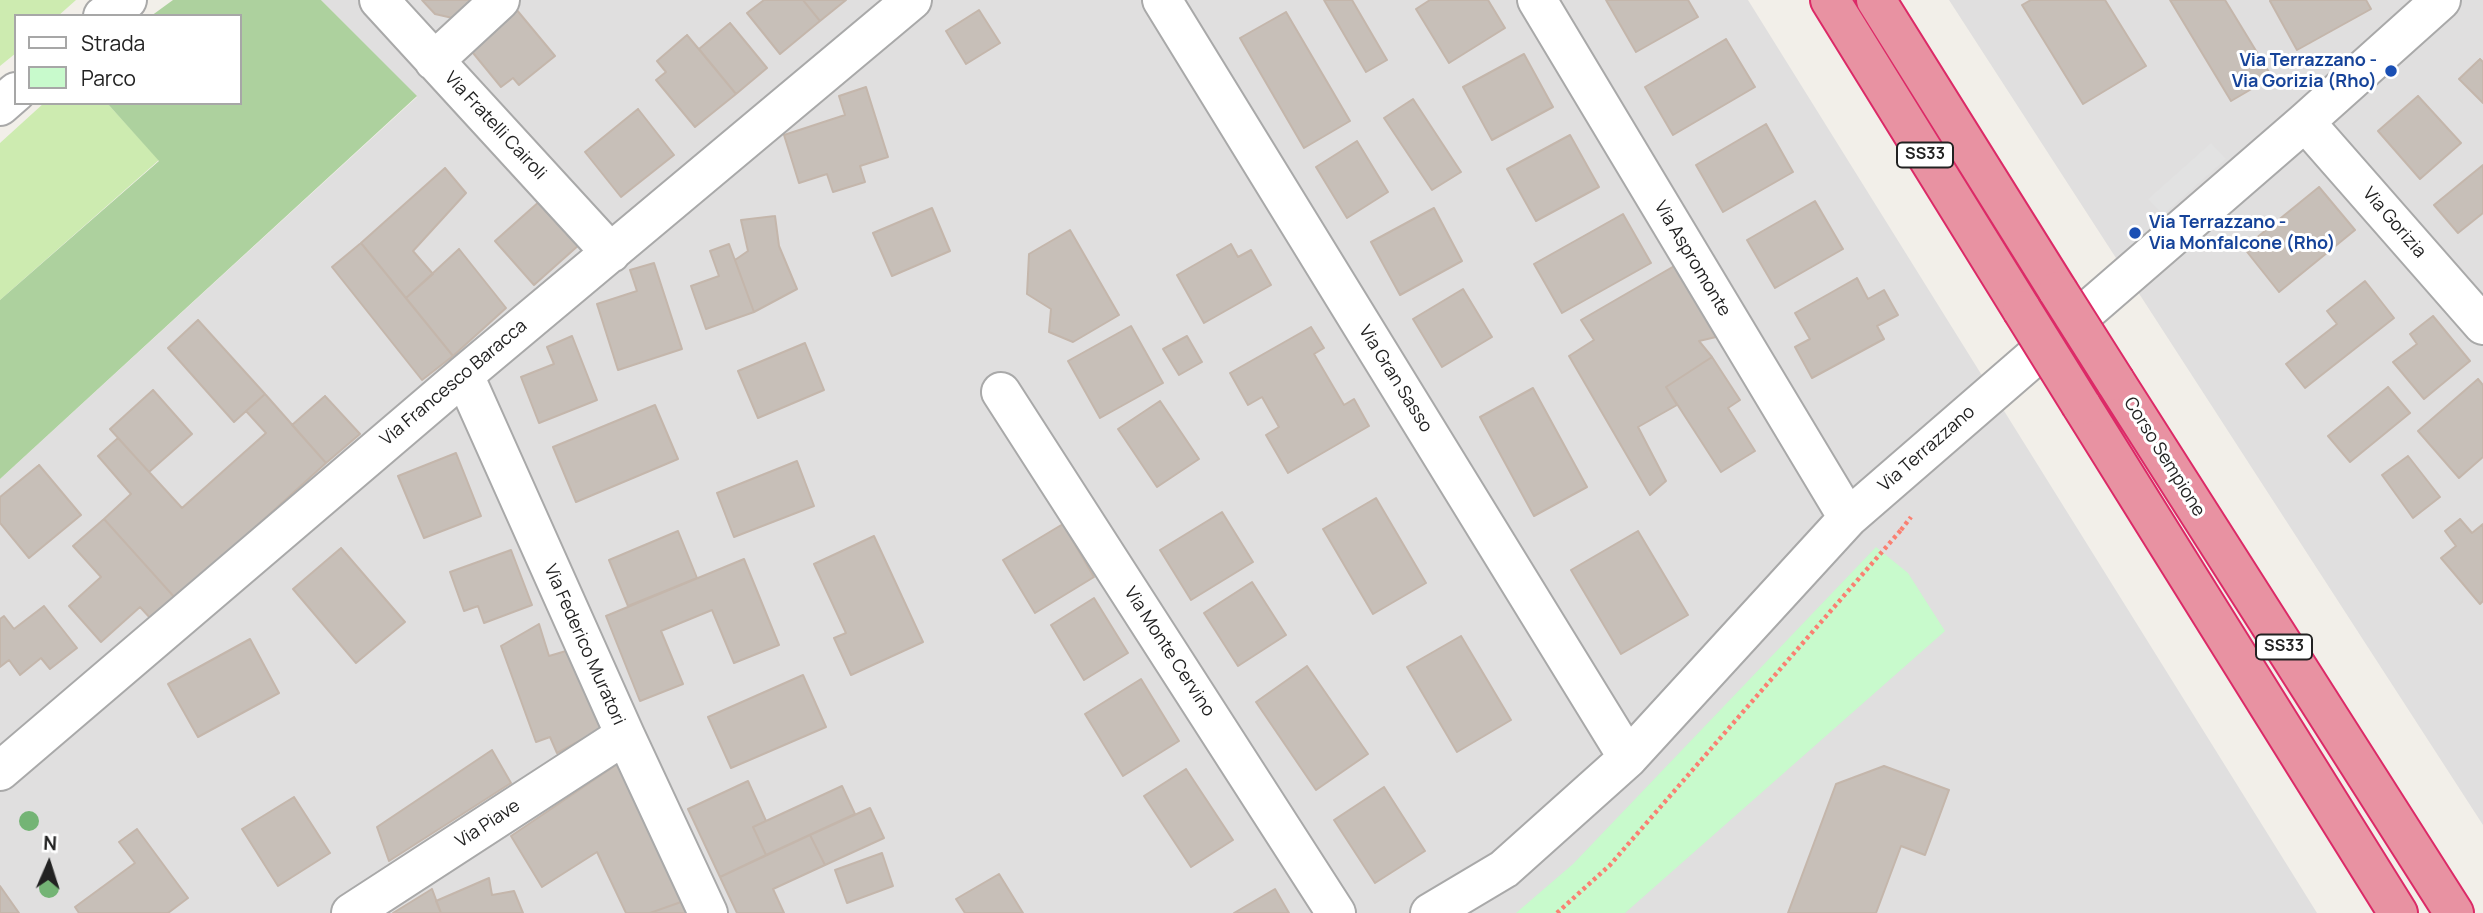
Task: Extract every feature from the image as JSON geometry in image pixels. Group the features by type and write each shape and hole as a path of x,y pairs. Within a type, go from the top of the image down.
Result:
{"highway":[{"name":"SS33","path":"1830,0 2398,913"},
{"name":"Corso Sempione","path":"1876,0 1968,150 2454,913"}],"street":[{"path":"106,14 127,0"},
{"name":"Via Fratelli Cairoli","path":"379,0 611,253"},
{"path":"434,61 500,0"},
{"name":"Via Francesco Baracca","path":"0,771 464,375 912,0"},
{"name":"Via Gran Sasso","path":"1162,0 1628,758"},
{"name":"Via Aspromonte","path":"1537,0 1861,506"},
{"name":"Via Terrazzano","path":"1430,913 1504,869 1628,758 1861,506 2305,122 2441,0"},
{"path":"0,106 14,94"},
{"name":"Via Gorizia","path":"2305,122 2483,325"},
{"name":"Via Federico Muratori","path":"464,375 708,913"},
{"name":"Via Monte Cervino","path":"1001,392 1336,913"},
{"name":"Via Piave","path":"351,913 625,735"}],"path":[{"path":"1557,913 1610,865 1901,530 1861,506"}],"shaded area":[{"path":"321,0 1748,0 2317,913 0,913 0,479 417,97"},
{"path":"1949,0 2483,0 2483,825"},
{"path":"2211,143 2226,159 2163,215 2148,199"}],"green space":[{"path":"0,0 76,0 60,14 14,14 14,55 0,66"},
{"path":"173,0 321,0 417,96 0,479 0,300 159,161 109,105 242,105 242,14 154,14"},
{"path":"42,105 109,105 159,160 0,300 0,143"},
{"path":"1876,547 1908,573 1945,631 1625,913 1516,913 1573,864"}],"building":[{"path":"422,0 479,0 457,19 435,14"},
{"path":"764,0 803,0 820,21 780,54 747,13"},
{"path":"803,0 846,0 820,21"},
{"path":"1324,0 1352,0 1387,60 1366,72"},
{"path":"1430,0 1488,0 1505,28 1449,63 1416,9"},
{"path":"1606,0 1688,0 1698,17 1636,52"},
{"path":"2031,0 2105,0 2146,66 2083,104 2022,5"},
{"path":"2170,0 2225,0 2272,77 2231,101"},
{"path":"2366,0 2371,9 2297,50 2270,1"},
{"path":"516,9 555,56 519,85 513,78 501,87 469,48"},
{"path":"979,10 1000,43 966,64 946,31"},
{"path":"1286,12 1350,121 1304,148 1240,38"},
{"path":"730,23 767,68 736,94 699,49"},
{"path":"687,35 736,94 695,127 656,80 666,72 657,61"},
{"path":"1726,39 1755,87 1673,135 1645,87"},
{"path":"1524,54 1553,107 1492,140 1463,87"},
{"path":"2480,59 2483,62 2483,103 2459,79"},
{"path":"866,87 888,157 860,166 865,182 833,192 827,174 799,183 784,135 845,115 839,96"},
{"path":"2418,96 2461,143 2420,179 2378,131"},
{"path":"1413,99 1461,172 1432,190 1384,118"},
{"path":"638,109 674,155 621,197 585,152"},
{"path":"1766,124 1793,172 1723,212 1696,165"},
{"path":"1570,135 1599,187 1536,221 1507,169"},
{"path":"1357,141 1388,192 1347,218 1316,167"},
{"path":"2483,165 2483,213 2458,233 2434,205"},
{"path":"445,168 466,193 413,251 433,274 406,298 361,243"},
{"path":"2319,187 2355,230 2279,292 2244,248"},
{"path":"541,200 580,244 534,285 495,241"},
{"path":"1815,201 1843,249 1775,288 1747,240"},
{"path":"932,208 950,251 892,276 873,233"},
{"path":"1434,208 1462,261 1400,295 1371,242"},
{"path":"1623,214 1651,263 1562,313 1534,264"},
{"path":"775,216 779,246 797,289 754,312 735,260 748,251 741,220"},
{"path":"1070,230 1119,315 1073,342 1049,332 1051,309 1027,294 1029,254"},
{"path":"361,243 453,356 422,380 332,267"},
{"path":"729,244 754,312 706,329 691,286 719,276 710,251"},
{"path":"1231,244 1238,257 1251,250 1271,285 1204,323 1177,275"},
{"path":"459,249 506,308 453,356 406,298"},
{"path":"654,263 682,349 618,370 597,304 637,291 630,270"},
{"path":"1676,265 1716,337 1699,341 1712,357 1666,387 1677,405 1638,427 1666,481 1650,495 1569,356 1594,340 1581,320"},
{"path":"1857,278 1868,299 1884,290 1898,315 1877,326 1884,339 1812,378 1795,347 1810,339 1795,313"},
{"path":"2365,281 2394,318 2305,388 2286,364 2337,324 2327,311"},
{"path":"1463,289 1492,337 1442,367 1413,319"},
{"path":"2433,316 2470,361 2424,399 2393,362 2417,344 2410,334"},
{"path":"198,320 265,394 234,422 168,348"},
{"path":"1131,326 1163,383 1100,418 1068,361"},
{"path":"1311,327 1324,348 1314,354 1344,405 1354,399 1369,426 1288,473 1266,435 1279,427 1262,397 1248,405 1230,373"},
{"path":"572,336 597,400 539,423 521,377 554,364 547,347"},
{"path":"1187,336 1202,362 1179,375 1163,349"},
{"path":"805,343 824,390 758,418 738,371"},
{"path":"1712,357 1740,400 1728,408 1755,451 1721,472 1666,387"},
{"path":"2478,379 2483,385 2483,457 2459,478 2418,431"},
{"path":"2388,387 2410,413 2350,462 2328,436"},
{"path":"1533,388 1587,487 1534,516 1480,417"},
{"path":"153,390 192,434 149,472 110,429"},
{"path":"265,394 326,463 176,599 104,519 131,494 98,456 118,438 182,508 266,433 246,411"},
{"path":"325,396 360,434 326,463 292,425"},
{"path":"1160,401 1199,459 1157,487 1118,429"},
{"path":"655,405 678,459 576,502 553,447"},
{"path":"456,453 481,516 424,538 398,476"},
{"path":"2408,456 2440,497 2413,518 2382,475"},
{"path":"797,461 814,506 734,537 717,493"},
{"path":"39,465 81,515 29,558 0,523 0,497"},
{"path":"1376,498 1426,583 1373,614 1323,529"},
{"path":"1222,512 1253,562 1191,600 1160,550"},
{"path":"104,519 176,599 152,620 140,607 101,642 69,606 101,577 73,546"},
{"path":"2460,519 2472,533 2483,524 2483,601 2480,604 2441,558 2456,546 2445,531"},
{"path":"1063,524 1094,577 1035,613 1003,560"},
{"path":"678,531 697,578 628,606 609,560"},
{"path":"1638,531 1688,615 1621,654 1571,570"},
{"path":"874,536 923,642 851,675 834,638 846,633 814,564"},
{"path":"341,548 405,622 356,663 293,589"},
{"path":"511,550 532,605 484,623 478,606 464,611 450,572"},
{"path":"744,559 779,645 734,663 712,610 661,631 683,684 640,701 606,616"},
{"path":"1252,582 1286,635 1238,666 1204,613"},
{"path":"1094,598 1128,653 1084,680 1051,625"},
{"path":"44,606 77,648 50,669 41,658 20,675 9,660 0,667 0,619 4,616 14,629"},
{"path":"539,624 549,656 566,651 605,727 557,753 550,737 536,742 501,646"},
{"path":"1461,636 1511,720 1457,752 1407,667"},
{"path":"250,639 279,693 198,737 168,684"},
{"path":"1307,666 1368,754 1316,790 1256,702"},
{"path":"803,675 826,727 731,768 708,717"},
{"path":"1141,679 1179,741 1123,776 1085,714"},
{"path":"492,750 511,783 389,861 377,827"},
{"path":"619,763 681,902 650,913 626,913 597,852 542,887 511,836"},
{"path":"1884,766 1949,790 1925,855 1901,846 1876,913 1788,913 1836,784"},
{"path":"1186,769 1233,840 1191,867 1144,796"},
{"path":"748,781 766,821 753,827 766,855 720,877 688,809"},
{"path":"842,786 855,814 766,855 753,827"},
{"path":"1384,787 1425,851 1375,883 1334,820"},
{"path":"294,797 330,853 278,886 242,829"},
{"path":"870,808 884,838 825,865 810,835"},
{"path":"137,829 188,898 168,913 79,913 75,907 135,863 119,842"},
{"path":"810,835 825,865 773,889 784,913 737,913 720,877"},
{"path":"882,853 893,886 847,903 835,870"},
{"path":"999,874 1023,913 965,913 956,899"},
{"path":"489,878 492,895 514,891 523,913 441,913 436,901"},
{"path":"0,886 19,913 0,913"},
{"path":"432,889 441,913 393,913"},
{"path":"1275,889 1289,913 1234,913"},
{"path":"681,902 686,913 650,913"}],"place":[{"name":"Via Terrazzano - Via Gorizia (Rho)","path":"2391,71"},
{"name":"Via Terrazzano - Via Monfalcone (Rho)","path":"2135,233"}]}
